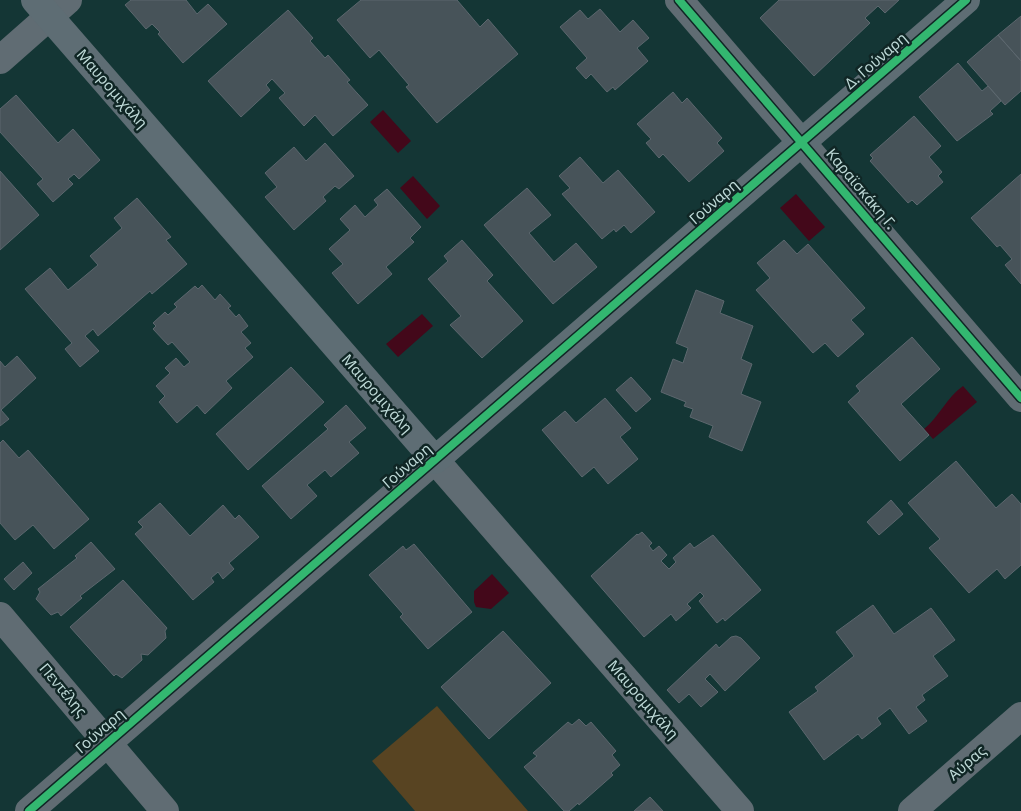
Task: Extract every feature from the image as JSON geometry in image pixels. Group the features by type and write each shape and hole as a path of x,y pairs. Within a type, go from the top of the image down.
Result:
{"street":[{"name":"Καραϊσκάκη Γ.","path":"679,0 1021,398"},
{"name":"Δ. Γούναρη","path":"803,143 966,0"},
{"path":"0,60 50,6"},
{"name":"Μαυρομιχάλη","path":"50,6 435,460 740,811"},
{"name":"Γούναρη","path":"29,811 803,143"},
{"name":"Πεντέλης","path":"0,616 165,811"},
{"name":"Αύρας","path":"912,811 1021,716"}],"shaded area":[{"path":"383,110 411,141 398,153 370,122"},
{"path":"413,176 440,206 427,219 400,188"},
{"path":"796,194 825,227 809,241 780,208"},
{"path":"422,314 433,326 398,357 386,344"},
{"path":"963,386 977,402 933,439 924,429"},
{"path":"492,574 509,593 491,609 476,607 474,591"},
{"path":"437,706 528,811 415,811 372,761"}],"building":[{"path":"131,0 186,0 197,14 208,4 227,24 183,63 158,34 160,32 152,24 146,29 125,5"},
{"path":"361,0 457,0 480,27 488,19 518,54 437,123 406,87 409,85 379,50 370,58 337,20"},
{"path":"779,0 899,0 885,13 878,6 865,18 870,23 814,76 760,18"},
{"path":"600,9 620,32 633,20 649,38 637,48 648,61 615,90 613,87 607,92 591,74 586,79 576,68 587,58 560,27 580,10 588,19"},
{"path":"288,10 313,38 310,41 325,58 328,55 350,80 347,82 368,105 333,136 315,115 304,126 279,98 285,93 272,79 266,85 270,90 241,117 208,81"},
{"path":"1021,16 1021,61 998,35"},
{"path":"998,35 1021,61 1021,91 1005,105 967,62"},
{"path":"958,63 982,91 988,86 1001,101 990,111 993,114 957,141 919,97"},
{"path":"673,92 682,103 687,98 722,138 717,143 724,151 689,182 663,154 659,158 646,143 651,139 637,124"},
{"path":"16,95 58,143 73,129 100,160 79,179 74,174 68,179 73,184 53,202 37,184 43,179 0,132 0,109"},
{"path":"914,116 941,146 929,157 942,172 938,176 943,182 917,205 912,200 908,203 870,161 873,158 870,155"},
{"path":"325,143 354,176 339,189 335,186 323,197 326,201 294,230 265,197 277,187 265,173 294,147 306,161"},
{"path":"580,157 603,183 618,170 655,212 631,233 624,225 616,232 614,229 602,239 562,194 570,188 559,176"},
{"path":"0,171 39,215 0,250"},
{"path":"1021,174 1021,284 1005,265 1012,259 1000,245 997,247 971,218"},
{"path":"527,188 551,215 529,233 554,262 576,243 597,267 553,304 484,225"},
{"path":"387,189 421,227 410,238 414,242 386,267 392,274 358,304 332,273 343,264 329,249 350,230 340,219 355,205 365,217 378,205 374,200"},
{"path":"137,198 171,237 166,240 187,264 152,294 150,291 98,336 93,329 85,336 99,351 80,367 65,349 72,343 25,289 50,268 68,290 98,265 90,256 122,228 114,218"},
{"path":"462,240 493,275 487,281 523,321 482,358 450,325 461,316 428,279 448,261 444,256"},
{"path":"784,240 797,254 808,244 865,308 851,320 864,334 838,357 825,343 813,353 756,290 770,278 757,263"},
{"path":"202,285 215,300 220,294 231,306 228,308 236,317 239,314 248,326 241,332 251,343 245,348 253,357 226,381 232,388 205,414 197,405 177,423 159,402 165,396 156,386 170,373 165,368 176,358 184,367 190,362 172,342 168,345 153,329 156,326 153,323 165,312 168,315 177,307 174,304 195,286 198,289"},
{"path":"696,290 724,301 720,313 753,326 741,359 752,364 741,394 761,402 742,451 709,437 713,426 690,417 693,409 684,406 686,402 661,392 673,359 683,363 688,348 676,343"},
{"path":"912,337 940,369 901,404 929,435 900,461 848,402 860,391 856,386"},
{"path":"17,356 36,378 1,410 9,419 0,426 0,361 5,367"},
{"path":"291,367 324,402 248,470 216,434"},
{"path":"631,377 651,399 636,412 616,390"},
{"path":"605,398 631,428 620,437 638,459 608,484 594,467 582,477 542,430 565,411 576,423"},
{"path":"346,405 366,428 349,442 359,453 331,477 325,470 307,485 317,496 291,519 262,486 328,429 324,425"},
{"path":"3,440 19,458 28,450 89,519 54,549 33,525 15,540 0,523 0,443"},
{"path":"956,461 996,508 1012,494 1021,504 1021,565 1005,579 997,569 969,593 929,548 940,539 908,503"},
{"path":"891,500 903,514 879,535 867,522"},
{"path":"160,503 190,536 223,505 235,519 239,515 259,537 229,563 234,569 223,579 218,572 211,578 214,582 193,600 135,534 143,527 138,522"},
{"path":"642,532 652,543 649,546 653,551 659,546 667,555 661,561 669,569 676,562 673,558 690,543 694,548 713,535 761,590 725,621 723,618 717,623 699,601 704,596 700,592 687,604 691,608 676,621 671,614 644,637 591,576 637,534"},
{"path":"91,542 115,569 80,596 82,598 61,616 58,612 51,615 36,599 40,592 38,589 77,558 75,556"},
{"path":"414,544 472,612 428,649 400,617 403,614 369,575 403,546 406,550"},
{"path":"23,562 32,573 14,590 4,579"},
{"path":"123,580 167,628 165,631 166,638 148,655 141,654 142,660 122,678 116,674 114,676 70,627"},
{"path":"873,605 894,634 931,608 955,640 933,656 948,676 922,695 925,700 916,707 927,721 909,734 890,708 877,718 881,724 862,739 858,734 824,760 789,712 818,691 815,687 854,656 836,632"},
{"path":"503,631 551,683 489,739 441,687"},
{"path":"731,637 741,638 760,658 725,691 710,674 705,679 718,692 701,707 689,694 679,703 667,690 716,644 719,648"},
{"path":"579,719 586,726 591,722 616,751 612,755 620,765 611,773 613,775 579,805 578,803 569,811 564,811 524,767 537,756 533,753 568,722 572,725"},
{"path":"650,797 663,811 634,811"}],"cycle path":[{"path":"679,0 1021,398"},
{"path":"29,811 966,0"}]}
